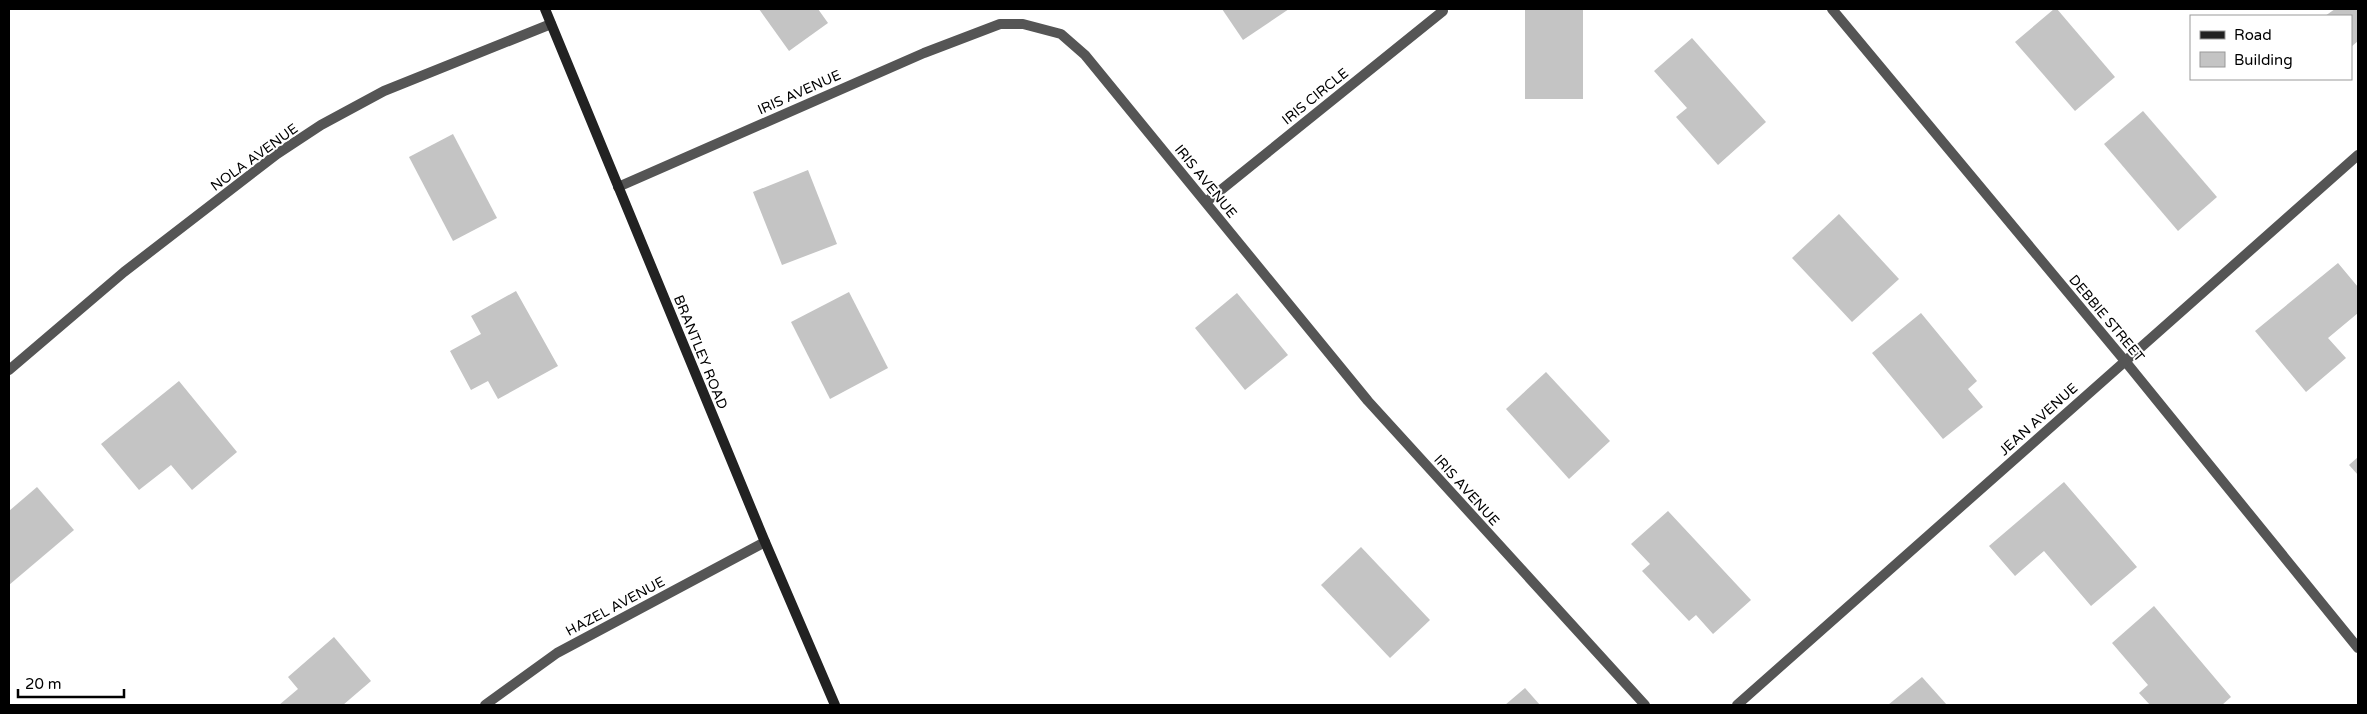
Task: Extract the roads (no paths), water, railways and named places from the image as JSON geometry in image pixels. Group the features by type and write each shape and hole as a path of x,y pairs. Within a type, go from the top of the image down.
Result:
{"street":[{"name":"BRANTLEY ROAD","path":"545,9 765,542 835,705"},
{"name":"DEBBIE STREET","path":"1832,9 2125,361 2358,648"},
{"name":"IRIS CIRCLE","path":"1206,202 1442,11"},
{"name":"NOLA AVENUE","path":"9,370 124,272 277,154 321,125 384,91 551,24"},
{"name":"IRIS AVENUE","path":"618,187 924,53 1000,24 1023,24 1061,34 1084,55 1368,402 1645,705"},
{"name":"JEAN AVENUE","path":"1737,705 2358,155"},
{"name":"HAZEL AVENUE","path":"485,705 557,654 765,542"}]}
